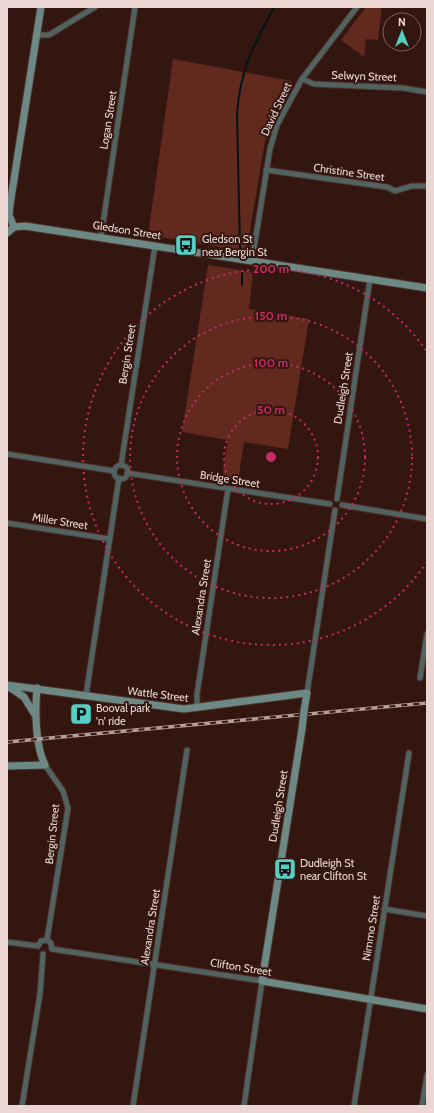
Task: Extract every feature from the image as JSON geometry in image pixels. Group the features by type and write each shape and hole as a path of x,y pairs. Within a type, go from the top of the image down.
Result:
{"street":[{"path":"7,233 14,227 9,215 10,205 41,7"},
{"path":"36,35 49,35 95,7"},
{"name":"Logan Street","path":"101,237 135,7"},
{"name":"David Street","path":"252,261 266,170 275,132 302,79 358,7"},
{"name":"Selwyn Street","path":"302,79 314,84 403,88 427,92"},
{"name":"Christine Street","path":"266,170 387,187 395,191 412,186 427,186"},
{"name":"Gledson Street","path":"14,227 25,226 101,237 427,288"},
{"name":"Bergin Street","path":"122,465 155,246"},
{"name":"Dudleigh Street","path":"337,499 370,279"},
{"path":"7,454 114,471"},
{"path":"122,465 126,468 127,473 124,478 119,478 115,476 114,471 116,467 122,465"},
{"name":"Bridge Street","path":"127,473 330,504"},
{"path":"86,695 119,478"},
{"name":"Alexandra Street","path":"197,708 196,694 228,489"},
{"path":"342,506 341,502 337,499 332,500 330,504 331,508 335,510 342,506 427,519"},
{"name":"Dudleigh Street","path":"244,1106 335,510"},
{"name":"Miller Street","path":"7,523 110,539"},
{"path":"420,678 427,634"},
{"path":"7,686 24,697 37,717"},
{"name":"Wattle Street","path":"7,686 37,688 184,709 299,692 307,693"},
{"name":"Bergin Street","path":"37,688 37,717 40,750 45,765 63,791 68,808 47,940"},
{"name":"Alexandra Street","path":"133,1106 187,750"},
{"name":"Nimmo Street","path":"354,1106 409,753"},
{"path":"7,766 45,765"},
{"path":"384,909 427,916"},
{"path":"38,946 41,941 47,940 51,943 52,949 48,953 44,954"},
{"path":"7,942 38,946"},
{"path":"38,946 40,951 44,954"},
{"name":"Clifton Street","path":"52,949 370,998 427,1009"},
{"path":"22,1106 40,994 44,954"},
{"path":"422,1106 427,1074"}],"shaded area":[{"path":"366,7 382,7 378,40 366,39 364,57 341,40"},
{"path":"173,59 292,81 265,141 247,248 243,251 148,235"},
{"path":"208,265 253,272 249,309 309,319 288,449 244,442 238,481 222,478 228,440 182,432"}],"waterway":[{"path":"240,248 237,114 239,98 244,71 254,46 274,7"},
{"path":"242,271 242,285"}],"railway":[{"path":"7,742 427,703"}],"place":[{"name":"Gledson St near Bergin St","path":"186,245"},
{"name":"Booval park 'n' ride","path":"81,714"},
{"name":"Dudleigh St near Clifton St","path":"285,869"}]}
